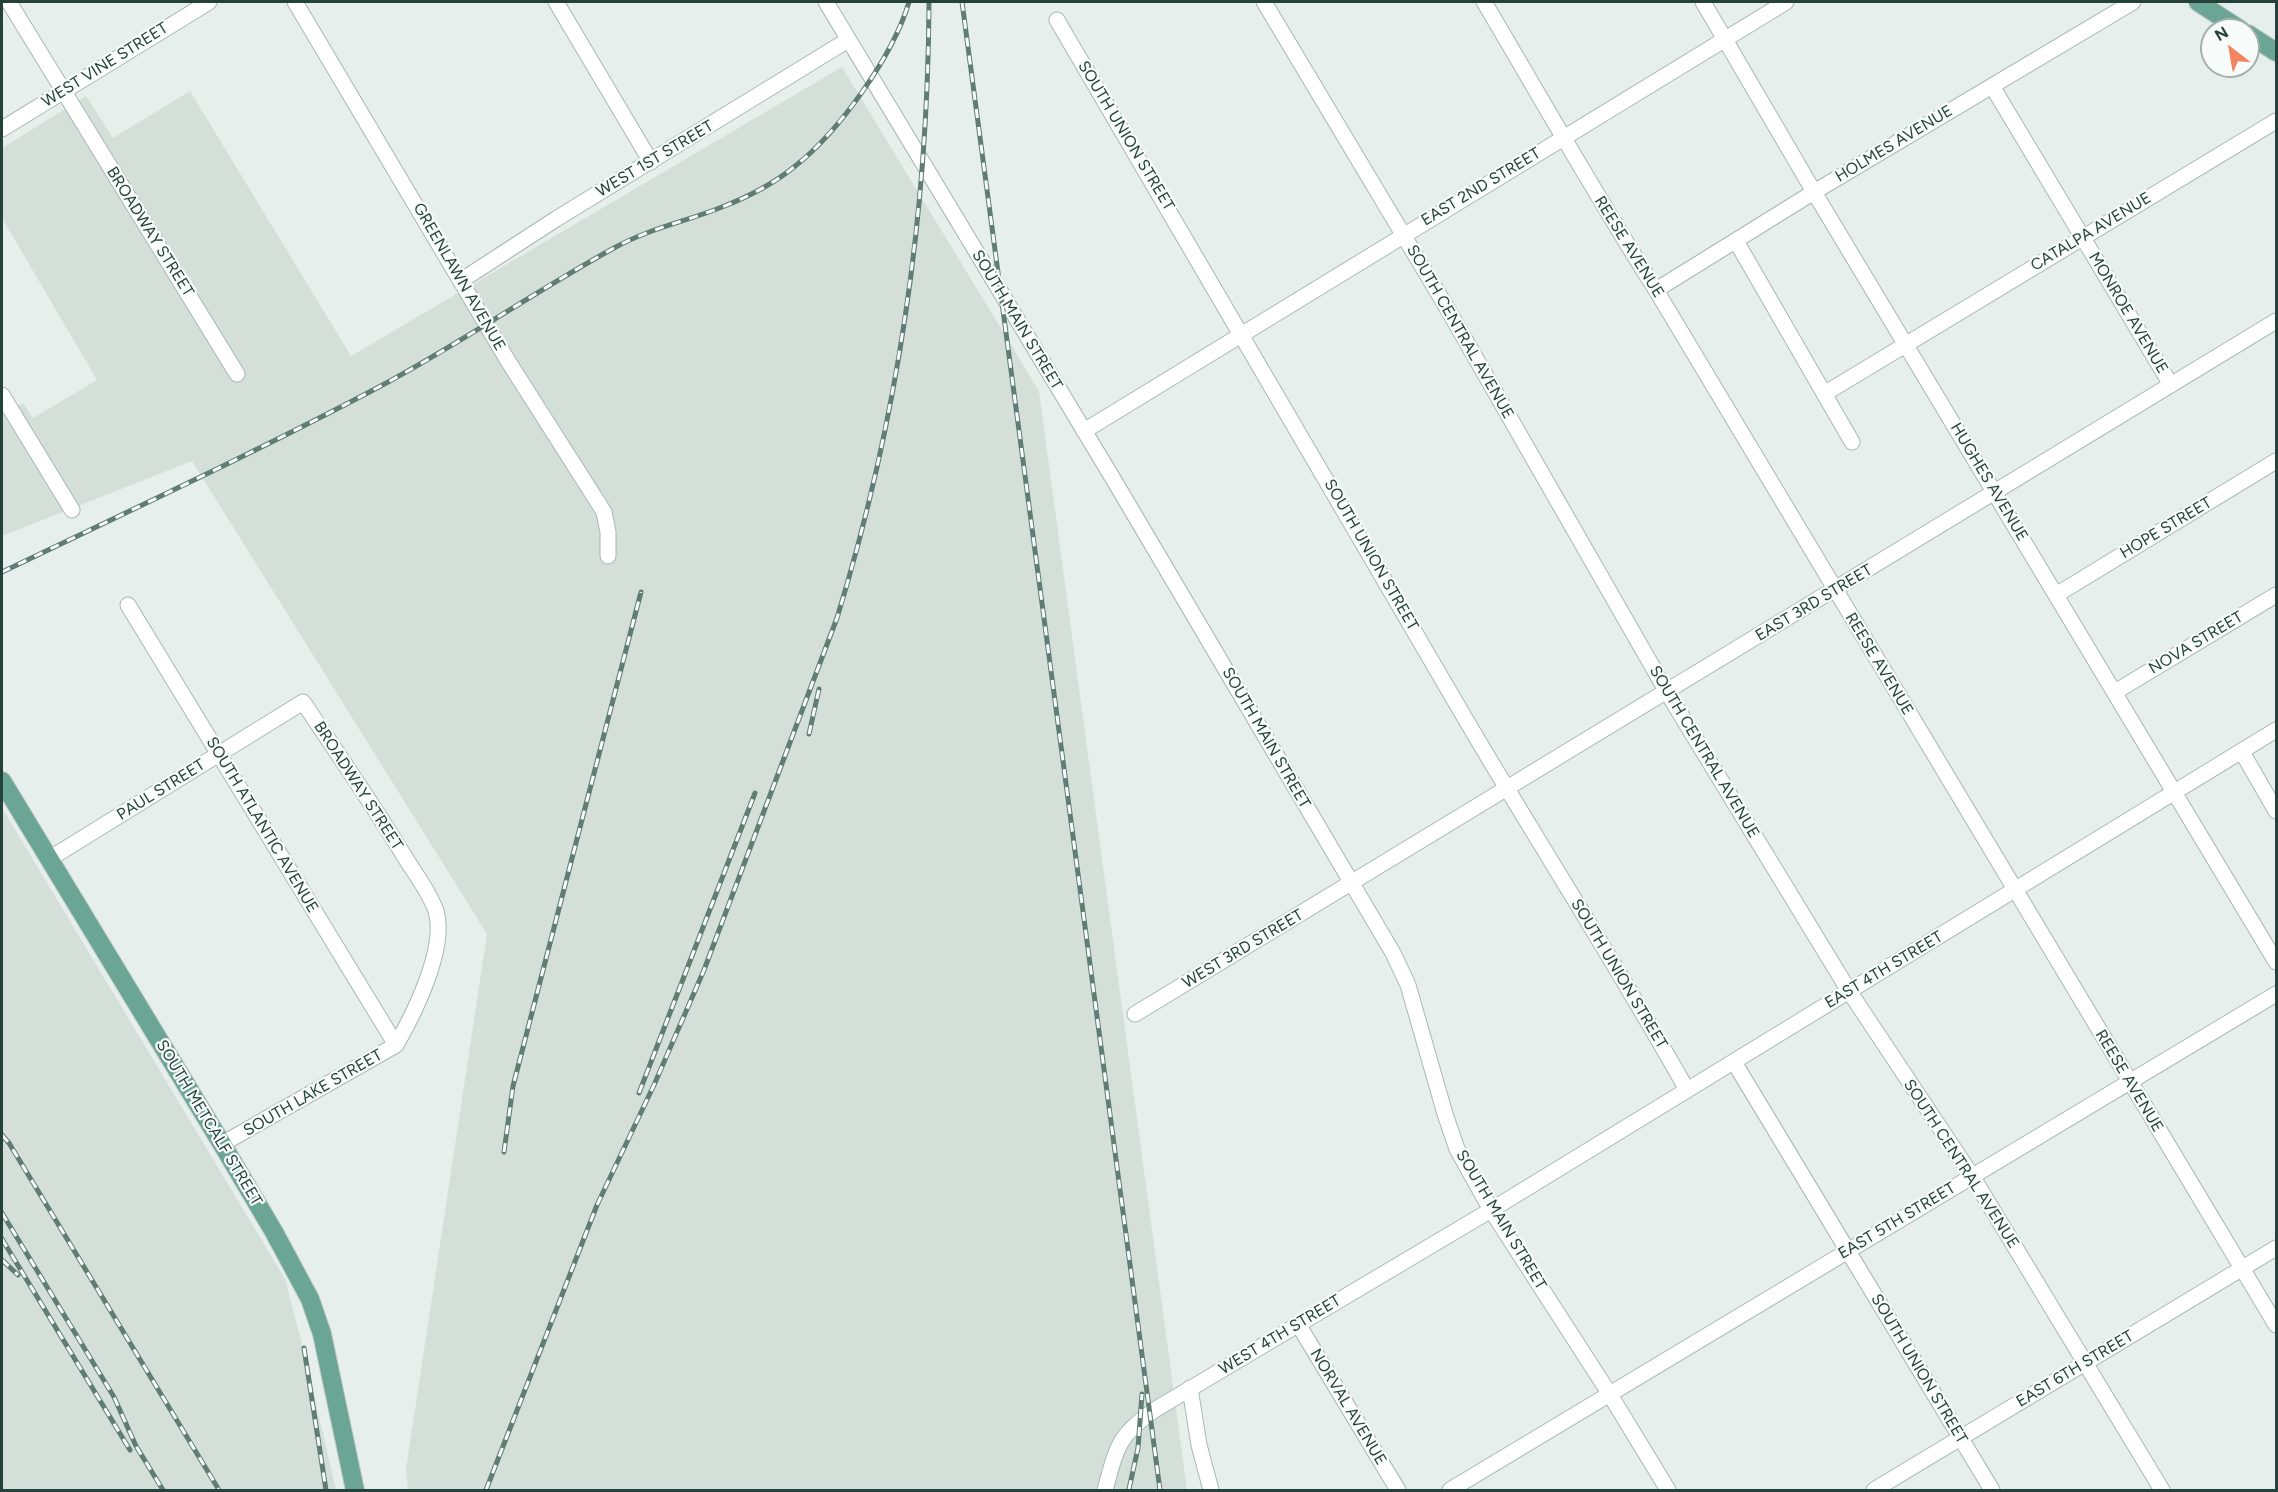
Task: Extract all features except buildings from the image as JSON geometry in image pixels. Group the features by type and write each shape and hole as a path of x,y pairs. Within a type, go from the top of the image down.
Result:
{"main road":[{"path":"2198,2 2223,18"},
{"path":"2260,41 2277,52"},
{"name":"SOUTH METCALF STREET","path":"2,781 222,1144 310,1299 322,1334 355,1491"}],"street":[{"name":"BROADWAY STREET","path":"9,2 237,374"},
{"name":"WEST VINE STREET","path":"2,129 209,2"},
{"name":"GREENLAWN AVENUE","path":"295,2 508,361 604,512 608,532 608,556"},
{"path":"556,2 651,162"},
{"name":"SOUTH MAIN STREET","path":"826,2 1084,431 1393,953 1408,985 1444,1114 1457,1149 1491,1210 1609,1393 1668,1491"},
{"name":"SOUTH CENTRAL AVENUE","path":"1264,2 1403,235 1667,692 1849,991 1972,1176 2162,1491"},
{"name":"REESE AVENUE","path":"1484,2 1564,136 1606,212 1656,290 2014,890 2243,1269 2272,1310 2277,1325"},
{"name":"HUGHES AVENUE","path":"1703,2 1814,192 2277,962"},
{"name":"EAST 2ND STREET","path":"1084,431 1786,2"},
{"name":"HOLMES AVENUE","path":"1656,290 1814,192 2133,2"},
{"name":"SOUTH UNION STREET","path":"1057,20 1687,1090"},
{"name":"WEST 1ST STREET","path":"462,280 556,219 848,40"},
{"name":"MONROE AVENUE","path":"1992,86 2171,385"},
{"name":"CATALPA AVENUE","path":"1824,394 2082,236 2277,121"},
{"path":"1736,240 1852,442"},
{"name":"EAST 3RD STREET","path":"1351,884 2277,321"},
{"path":"2,395 72,510"},
{"name":"HOPE STREET","path":"2056,595 2277,461"},
{"name":"NOVA STREET","path":"2115,692 2277,595"},
{"name":"SOUTH ATLANTIC AVENUE","path":"128,605 396,1045"},
{"name":"BROADWAY STREET","path":"303,702 413,871"},
{"name":"PAUL STREET","path":"49,859 303,702"},
{"name":"EAST 4TH STREET","path":"1491,1210 2277,730"},
{"path":"2242,752 2277,811"},
{"name":"SOUTH LAKE STREET","path":"222,1144 396,1045 409,1022 433,963 436,943 436,911 413,871"},
{"name":"WEST 3RD STREET","path":"1135,1014 1351,884"},
{"name":"EAST 5TH STREET","path":"1450,1491 1609,1393 2277,994"},
{"name":"SOUTH UNION STREET","path":"1734,1062 1992,1491"},
{"name":"WEST 4TH STREET","path":"1105,1491 1120,1441 1126,1432 1156,1409 1491,1210"},
{"name":"EAST 6TH STREET","path":"1874,1491 2277,1248"},
{"name":"NORVAL AVENUE","path":"1299,1324 1398,1491"},
{"path":"1191,1388 1198,1445 1211,1491"}],"shaded area":[{"path":"842,67 1039,391 1187,1490 408,1490 406,1469 487,934 192,461 2,536 2,415 23,403 33,418 97,380 2,218 2,148 86,96 113,138 190,91 351,356"},
{"path":"2,808 285,1279 336,1490 2,1490"}],"railway":[{"path":"2,572 237,459 377,388 627,241 722,207 769,184 811,152 846,114 891,46 909,2"},
{"path":"486,1490 597,1205 654,1085 704,970 837,618 877,467 906,313 923,158 929,2"},
{"path":"962,2 1160,1490"},
{"path":"504,1152 513,1086 641,592"},
{"path":"809,734 819,689"},
{"path":"639,1093 755,793"},
{"path":"2,1135 9,1143 219,1490"},
{"path":"2,1213 114,1397 136,1446 163,1490"},
{"path":"2,1239 130,1450"},
{"path":"2,1260 18,1275"},
{"path":"304,1348 326,1490"},
{"path":"1129,1489 1138,1448 1142,1394"}]}
